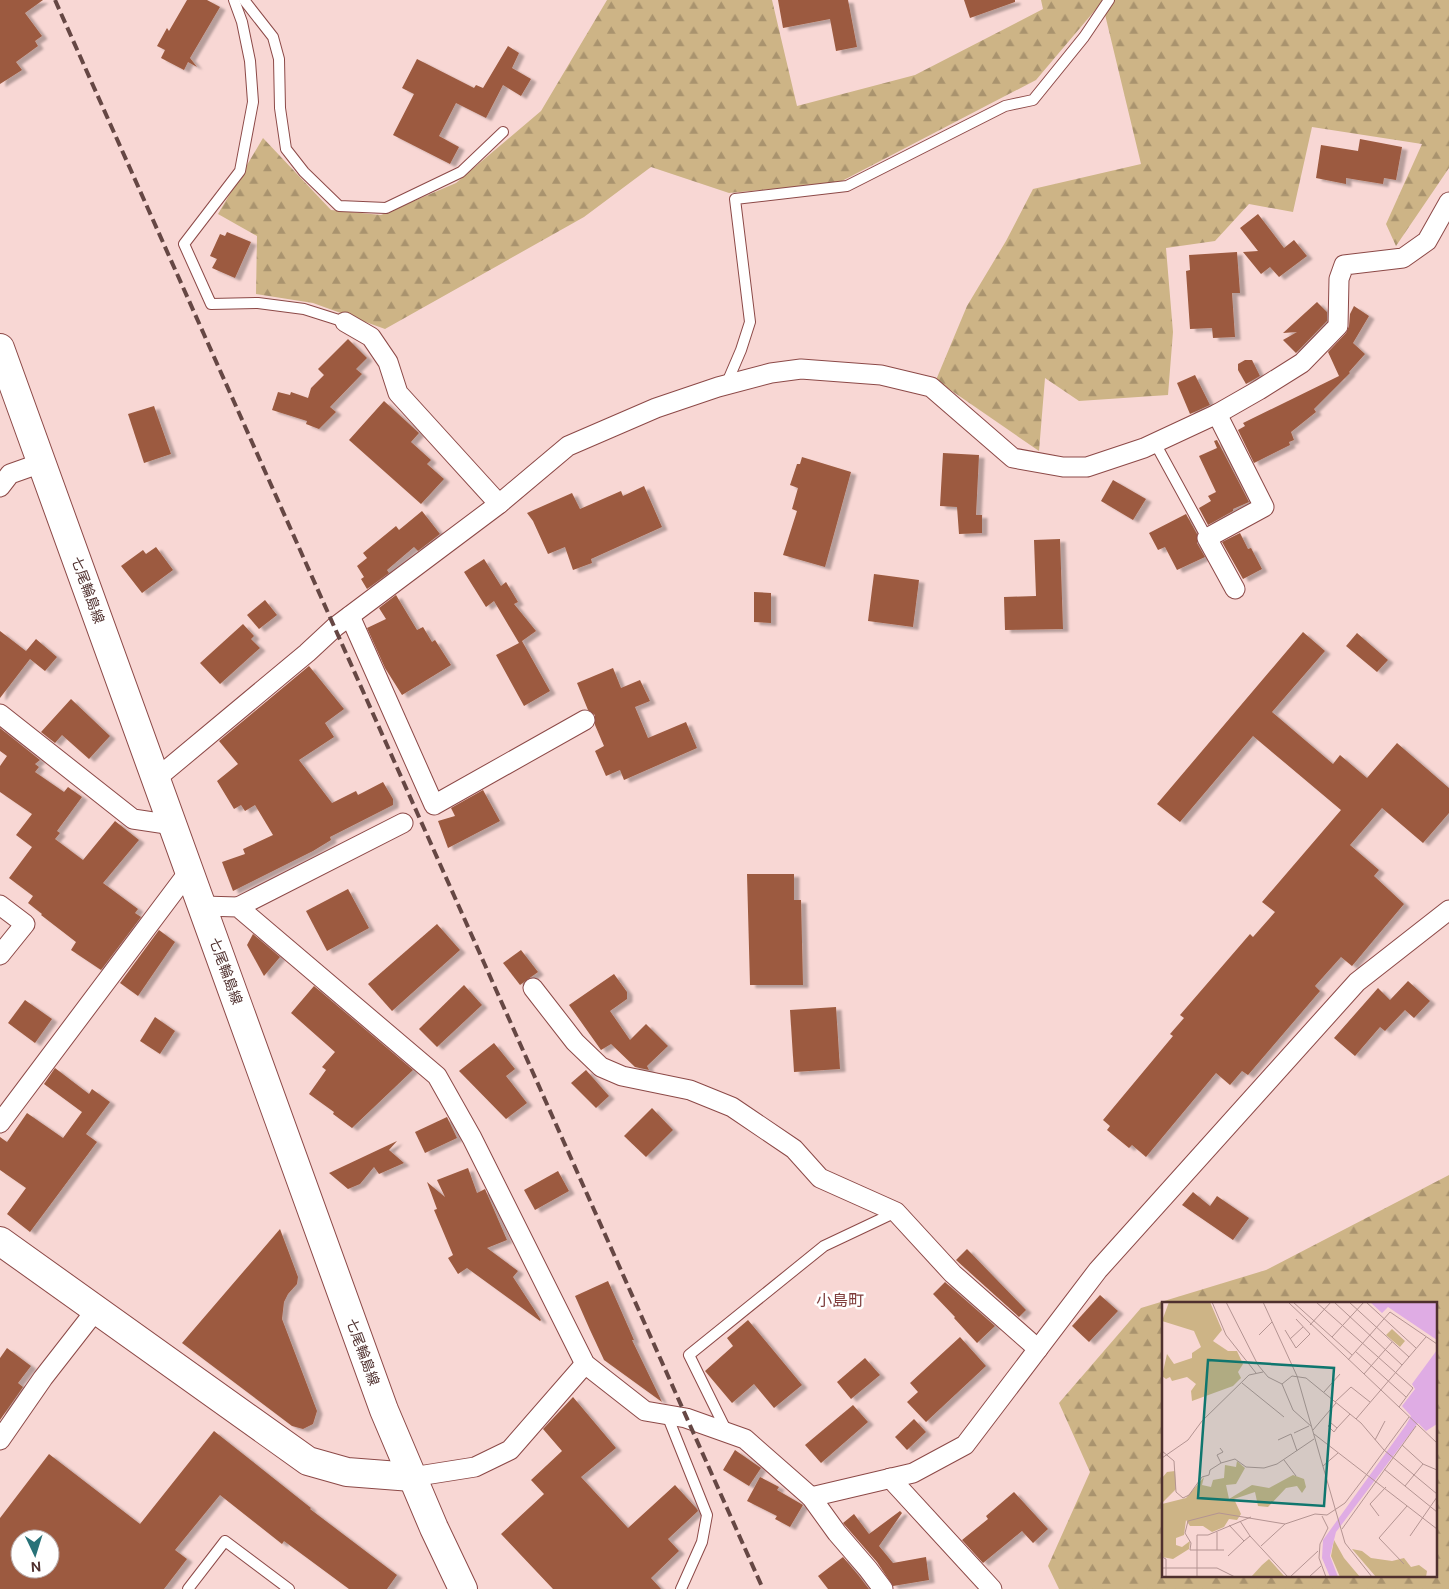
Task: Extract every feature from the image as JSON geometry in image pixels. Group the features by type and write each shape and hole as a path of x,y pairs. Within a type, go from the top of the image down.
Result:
{"main road":[{"name":"七尾輪島線","path":"0,348 384,1410 434,1528 463,1589"},
{"path":"0,1241 308,1462 347,1472 412,1477"}],"street":[{"path":"156,778 350,616 499,504 568,446 656,408 726,385 771,373 801,369 881,376 931,387 1013,458 1063,468 1087,467 1155,443 1217,414 1302,363 1338,326 1339,279 1344,265 1403,258 1427,241 1449,202"},
{"path":"345,322 371,337 388,362 398,393 499,504"},
{"path":"1217,414 1264,506 1207,538 1235,589"},
{"path":"0,487 10,474 41,463"},
{"path":"350,616 434,805 585,720"},
{"path":"0,714 133,819 173,825"},
{"path":"203,906 238,907 402,823"},
{"path":"0,1122 190,870"},
{"path":"0,905 25,924 0,955"},
{"path":"238,907 437,1076 472,1138 585,1364 646,1412 686,1418 745,1439 811,1497 836,1533 868,1568 883,1589"},
{"path":"811,1497 913,1473 964,1445 1098,1270 1357,982 1449,910"},
{"path":"533,988 575,1042 601,1067 622,1076 690,1090 732,1107 794,1149 820,1178 896,1212 953,1274 1038,1349"},
{"path":"0,1440 43,1378 96,1310"},
{"path":"412,1477 475,1467 510,1450 585,1364"},
{"path":"890,1478 992,1589"}],"lane":[{"path":"234,0 242,22 250,61 253,102 240,171 184,244 211,304 258,303 304,309 345,322"},
{"path":"244,0 273,36 279,59 280,108 286,149 304,172 339,206 386,208 461,172 503,132"},
{"path":"726,385 741,350 750,322 735,199 848,186 1005,106 1032,100 1084,37 1109,0"},
{"path":"1155,443 1207,538"},
{"path":"728,1433 689,1355 824,1246 896,1212"},
{"path":"667,1415 707,1515 702,1542 681,1589"},
{"path":"188,1589 225,1541 289,1589"}],"green space":[{"path":"607,0 772,0 797,106 915,75 1043,9 1041,0 1449,0 1449,168 1396,246 1386,224 1422,144 1312,127 1293,212 1249,204 1215,241 1166,248 1173,332 1168,395 1079,401 1045,378 1039,451 936,380 967,306 1006,241 1033,189 1141,164 1102,2 1036,80 838,183 729,193 651,167 584,217 385,329 313,303 256,294 257,236 218,214 263,138 331,210 381,215 456,183 541,111"},
{"path":"1449,1175 1449,1589 1059,1589 1048,1566 1090,1472 1059,1403 1141,1308 1266,1270"}],"building":[{"path":"0,0 43,0 25,13 42,36 35,41 38,46 16,62 22,70 0,84"},
{"path":"187,0 207,0 220,7 190,58 197,67 188,62 184,70 161,58 165,50 157,46 167,28 169,31"},
{"path":"778,0 848,0 857,47 836,51 830,19 783,28"},
{"path":"964,0 1015,0 1015,2 970,18"},
{"path":"508,46 519,53 512,68 531,79 521,96 503,85 486,118 456,103 439,136 459,147 450,164 393,135 414,94 402,88 417,59 474,88 476,85 483,88"},
{"path":"1360,139 1402,147 1396,180 1384,178 1383,184 1346,178 1346,184 1316,178 1321,145 1358,151"},
{"path":"1258,214 1284,248 1294,240 1307,256 1279,277 1270,267 1261,274 1243,252 1258,251 1240,228"},
{"path":"227,232 251,242 235,278 212,268 217,259 210,256 220,234 225,236"},
{"path":"1237,252 1240,293 1232,293 1235,337 1213,338 1212,328 1190,329 1186,271 1190,270 1189,255"},
{"path":"1317,302 1327,312 1327,321 1296,353 1283,340 1297,332 1283,333"},
{"path":"1354,306 1369,316 1353,343 1365,354 1350,373 1314,409 1316,412 1291,432 1294,440 1289,442 1290,445 1254,463 1238,430 1245,426 1243,423 1339,376 1328,352 1346,333 1350,314"},
{"path":"348,339 367,358 356,369 362,374 330,407 336,412 319,429 306,424 307,421 272,410 278,392 290,395 291,392 308,398 311,388 324,375 318,369"},
{"path":"1245,360 1252,360 1260,376 1246,384 1238,370 1238,364"},
{"path":"1195,375 1210,405 1190,414 1177,383"},
{"path":"384,401 419,433 411,442 431,460 427,464 444,479 421,504 349,440"},
{"path":"154,406 171,454 144,463 128,414"},
{"path":"1217,440 1249,502 1233,509 1233,511 1208,525 1199,508 1211,501 1208,496 1216,492 1199,456 1217,448 1214,441"},
{"path":"943,453 979,455 976,515 982,515 982,533 959,534 957,507 940,506"},
{"path":"802,457 851,472 825,567 783,555 797,511 792,509 798,488 790,485 797,464 800,464"},
{"path":"1113,480 1146,499 1133,520 1101,501"},
{"path":"644,486 662,527 591,559 592,563 573,570 565,547 548,554 533,521 527,513 572,493 580,509 621,491 623,496"},
{"path":"422,511 440,534 418,551 414,547 387,570 389,573 367,589 361,579 364,577 357,566 367,558 363,553 396,526 399,530"},
{"path":"1186,514 1197,534 1197,543 1205,557 1177,570 1165,547 1158,550 1149,533"},
{"path":"1240,533 1248,549 1251,548 1262,569 1243,579 1222,542"},
{"path":"1060,539 1063,629 1005,630 1004,597 1036,596 1034,540"},
{"path":"156,547 173,570 142,593 121,566 143,550 146,554"},
{"path":"484,559 501,586 506,582 518,602 514,604 536,631 522,641 550,691 524,706 496,655 519,643 494,601 486,607 464,572"},
{"path":"874,574 919,580 913,627 868,621"},
{"path":"754,592 771,593 771,623 754,622"},
{"path":"396,595 417,630 423,627 432,642 435,640 451,665 402,695 385,668 367,628 386,619 379,608"},
{"path":"265,600 277,615 259,629 247,615"},
{"path":"243,624 254,636 251,639 260,648 220,684 200,663"},
{"path":"0,631 26,651 36,639 57,657 45,671 30,659 0,698"},
{"path":"1303,632 1325,651 1272,712 1333,764 1340,755 1367,778 1397,743 1449,788 1449,813 1423,843 1382,808 1350,845 1379,870 1374,876 1404,904 1352,966 1341,957 1315,986 1320,991 1248,1075 1242,1071 1230,1085 1216,1073 1146,1157 1132,1145 1129,1148 1107,1130 1110,1126 1103,1120 1173,1036 1170,1034 1184,1018 1180,1015 1250,934 1253,937 1275,912 1262,902 1341,810 1253,736 1180,822 1157,804"},
{"path":"1357,633 1388,660 1377,672 1346,646"},
{"path":"309,666 344,709 325,723 334,737 299,760 332,803 356,791 358,795 383,782 393,799 393,805 330,837 331,840 313,851 233,891 222,862 245,854 243,849 273,835 255,805 245,811 241,805 234,809 217,781 238,764 219,741"},
{"path":"613,668 621,688 640,680 650,701 635,707 648,738 686,722 697,748 624,780 620,770 606,776 595,751 604,746 595,725 595,715 588,710 577,683"},
{"path":"71,699 110,736 89,759 62,735 55,743 41,732"},
{"path":"0,728 40,760 35,764 39,767 35,772 64,792 68,787 82,797 57,831 60,833 55,839 83,860 115,821 139,840 103,883 138,909 135,913 141,917 101,970 71,950 76,942 28,903 33,896 9,878 32,847 16,835 32,814 0,792 0,766 7,756 0,751"},
{"path":"483,790 500,821 448,848 438,821 455,816 451,808"},
{"path":"747,874 794,874 794,900 801,900 803,985 750,985"},
{"path":"348,889 369,928 327,951 306,911"},
{"path":"437,924 460,950 392,1011 368,984"},
{"path":"159,930 175,942 138,996 120,983"},
{"path":"253,934 280,957 264,976 247,945"},
{"path":"521,950 538,972 520,985 503,963"},
{"path":"614,974 627,992 627,999 610,1011 630,1040 646,1024 668,1046 647,1066 649,1070 635,1067 611,1044 601,1050 569,1005"},
{"path":"1408,981 1430,1001 1414,1018 1405,1010 1385,1031 1380,1027 1355,1056 1334,1038 1378,988 1390,1000"},
{"path":"464,985 482,1005 437,1047 419,1029"},
{"path":"314,986 413,1070 352,1128 309,1094 326,1070 322,1067 335,1052 291,1013"},
{"path":"25,1000 52,1019 35,1043 8,1023"},
{"path":"836,1007 840,1069 794,1072 790,1010"},
{"path":"155,1017 175,1031 160,1054 140,1041"},
{"path":"494,1043 515,1069 506,1076 527,1103 506,1119 459,1071"},
{"path":"55,1068 89,1094 92,1089 110,1102 86,1134 97,1142 30,1232 7,1214 26,1188 0,1170 0,1137 7,1142 27,1113 63,1138 82,1112 44,1084"},
{"path":"586,1070 609,1096 596,1108 571,1083"},
{"path":"652,1108 673,1130 646,1157 624,1136"},
{"path":"447,1117 457,1138 425,1153 415,1132"},
{"path":"397,1141 389,1150 404,1163 379,1174 374,1167 360,1184 348,1189 329,1173"},
{"path":"468,1168 477,1193 485,1189 507,1240 487,1248 518,1271 513,1277 540,1321 467,1268 458,1274 448,1258 453,1255 434,1210 437,1209 427,1182 445,1197 437,1180"},
{"path":"558,1171 569,1191 535,1210 524,1190"},
{"path":"1193,1192 1210,1206 1217,1196 1249,1218 1233,1240 1182,1205"},
{"path":"280,1229 298,1277 297,1284 284,1302 282,1319 317,1411 313,1424 303,1429 292,1426 182,1343"},
{"path":"967,1249 1026,1310 1019,1317 956,1260"},
{"path":"608,1281 634,1340 632,1340 662,1402 604,1360 590,1330 575,1296"},
{"path":"945,1282 995,1326 977,1343 933,1294"},
{"path":"1100,1295 1118,1311 1089,1342 1072,1326"},
{"path":"748,1320 802,1385 774,1408 754,1384 732,1403 705,1371 733,1346 727,1338"},
{"path":"960,1337 986,1366 926,1422 907,1402 918,1392 910,1383"},
{"path":"7,1348 31,1366 18,1383 23,1387 0,1420 0,1358"},
{"path":"865,1358 880,1375 851,1399 837,1382"},
{"path":"573,1397 616,1448 581,1477 628,1528 675,1485 698,1511 668,1539 679,1551 651,1578 661,1589 553,1589 501,1534 544,1494 531,1480 562,1451 543,1429"},
{"path":"853,1405 868,1422 821,1463 805,1445"},
{"path":"914,1419 926,1432 907,1450 895,1437"},
{"path":"214,1431 310,1509 397,1575 387,1589 349,1589 284,1541 282,1544 220,1495 175,1550 187,1559 164,1589 0,1589 0,1518 49,1454 140,1524"},
{"path":"735,1450 761,1468 749,1486 723,1470"},
{"path":"760,1477 779,1487 777,1490 803,1505 790,1527 775,1519 777,1516 747,1501"},
{"path":"1014,1492 1048,1529 1033,1543 1022,1531 983,1563 962,1540 988,1519 986,1516"},
{"path":"900,1511 902,1513 879,1546 893,1563 926,1557 929,1580 893,1586 877,1562 843,1523 854,1514 869,1534"},
{"path":"843,1557 869,1589 828,1589 818,1576"}],"railway":[{"path":"55,0 763,1589"}],"district":[{"name":"小島町","path":"840,1300"}]}
